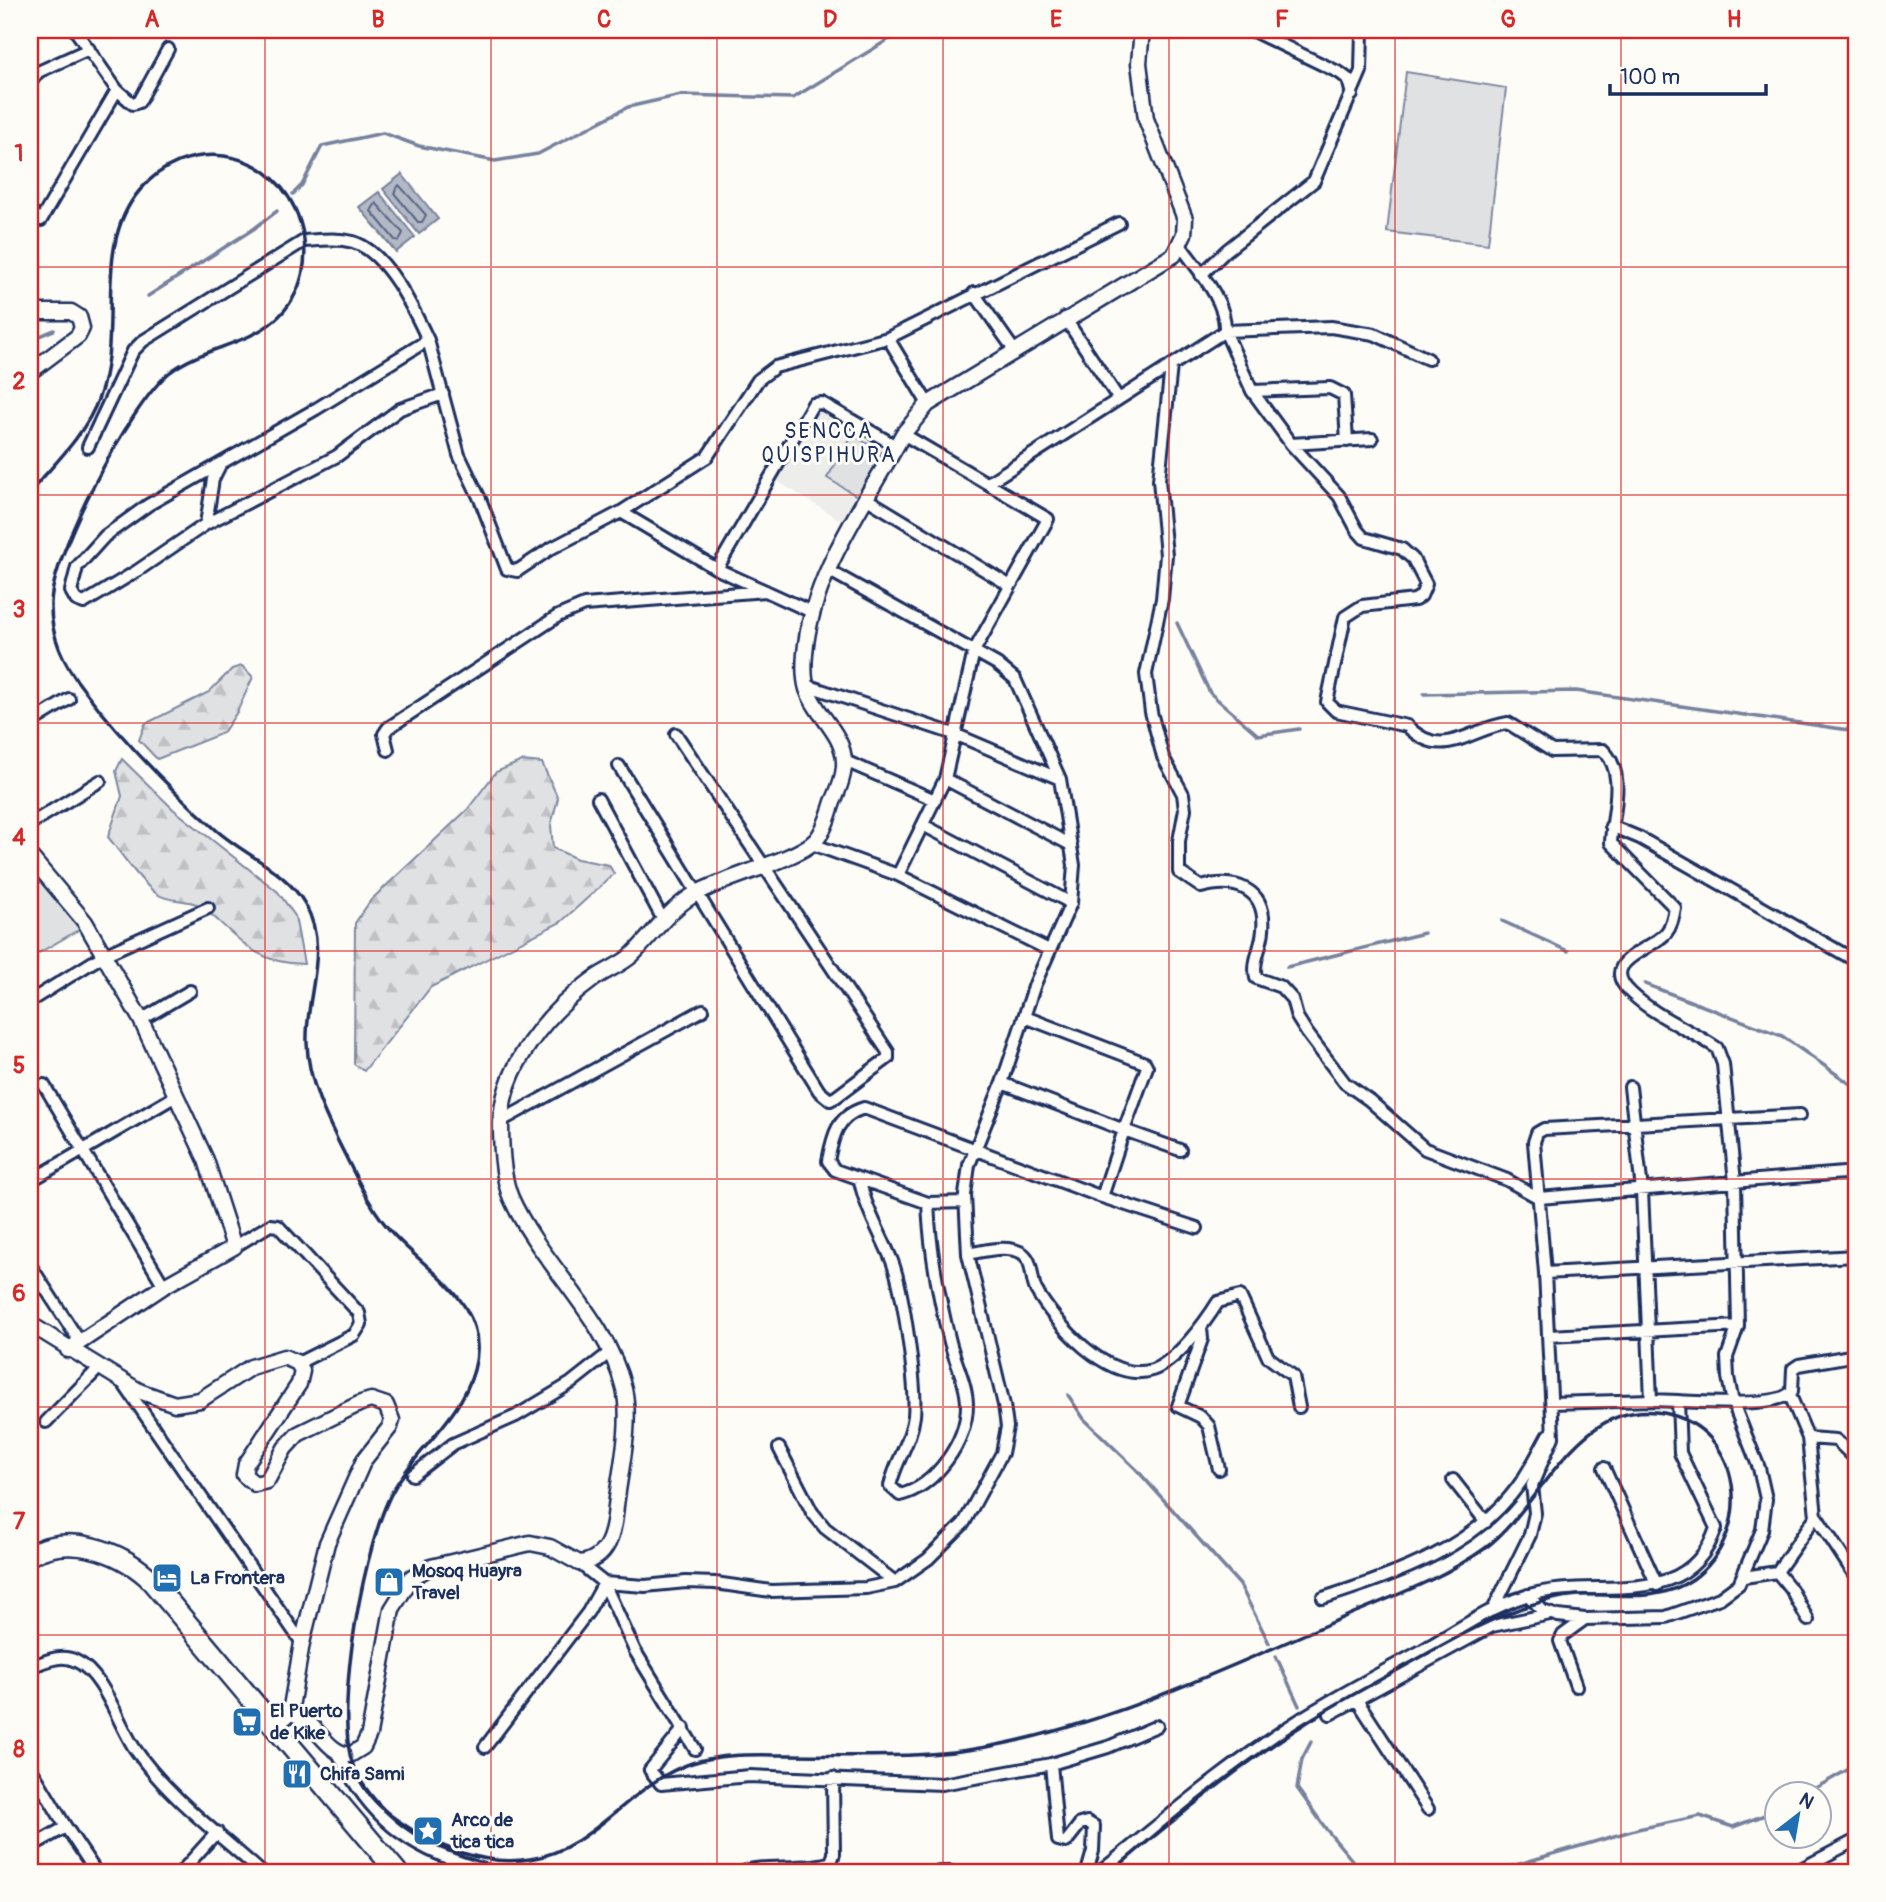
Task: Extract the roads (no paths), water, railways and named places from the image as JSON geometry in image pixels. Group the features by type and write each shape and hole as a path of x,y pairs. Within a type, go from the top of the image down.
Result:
{"highway":[{"path":"30,1555 66,1545 84,1546 131,1562 148,1577 397,1872"}],"main road":[{"path":"290,1713 310,1722 338,1753 350,1755 358,1752 367,1739 392,1609 412,1577 430,1567 530,1543 550,1546 579,1563 589,1562 602,1554 614,1526 626,1413 624,1388 591,1316 547,1257 511,1198 506,1182 501,1121 513,1068 559,1008 591,980 630,957 662,918 696,893 812,844 820,836 845,761 836,737 806,685 805,654 814,613 828,570 900,440 928,404 1065,318 1174,255 1181,246 1185,219 1146,119 1139,63 1142,30"},
{"path":"30,312 71,312 79,317 82,328 78,335 30,372"},
{"path":"30,856 85,922 141,1020 206,1160 234,1247 164,1286 74,1346"},
{"path":"30,1324 74,1346 100,1367 159,1400 187,1403 200,1400 251,1367 284,1357 298,1363 302,1371 299,1384 246,1464 244,1475 251,1483 267,1481 285,1448 298,1434 361,1403 371,1400 386,1405 392,1420 364,1460 327,1543 302,1643 290,1713 274,1727"}],"street":[{"path":"75,30 117,90 133,104 139,102 168,49"},
{"path":"1251,30 1340,73 1348,79 1352,97"},
{"path":"1201,275 1314,181 1361,71 1362,30"},
{"path":"30,83 38,72 89,49"},
{"path":"30,212 41,220 117,90"},
{"path":"88,447 123,368 143,341 304,242 331,239 355,243 371,251 412,305 428,340 459,455 480,499 506,569 517,571 590,525 621,512 707,457 758,380 775,367 888,338 1119,223"},
{"path":"1181,246 1221,308 1226,320 1225,331 1252,391 1291,444 1333,488 1364,538 1402,549 1413,559 1426,584 1421,596 1415,600 1369,604 1351,611 1345,617 1336,666 1329,679 1326,697 1330,707 1345,713 1407,726 1437,744 1457,741 1476,731 1507,723 1552,751 1603,750 1614,763 1616,780 1611,843 1675,908 1673,922 1665,934 1624,962 1620,972 1623,982 1629,992 1662,1017 1717,1048 1725,1074 1730,1119 1735,1182 1738,1326 1727,1357 1733,1402 1759,1468 1766,1499 1762,1530 1744,1577 1720,1598 1667,1617 1585,1619 1550,1614 1492,1626 1330,1714"},
{"path":"974,293 1014,350"},
{"path":"1065,318 1118,398"},
{"path":"988,483 1225,331 1331,327 1374,334 1428,359"},
{"path":"888,338 928,404"},
{"path":"428,340 316,409 148,506 105,536 77,567 71,591 76,600 84,603 206,524 337,456 400,409 443,394"},
{"path":"1171,366 1159,480 1165,567 1162,599 1146,674 1151,712 1163,757 1183,794 1185,810 1179,841 1179,872 1201,887 1222,882 1242,887 1254,894 1262,907 1264,929 1254,968 1256,978 1281,987 1292,999 1297,1017 1307,1033 1345,1083 1369,1100 1425,1149 1507,1180 1539,1198 1844,1173 1852,1177 1856,1185"},
{"path":"1252,391 1338,390 1344,396 1347,441"},
{"path":"717,569 813,404 822,403 988,483 1048,519 974,651 945,779 925,826 898,875"},
{"path":"1291,444 1372,439"},
{"path":"206,524 213,479 223,461"},
{"path":"867,499 1009,585"},
{"path":"621,512 717,569 814,613"},
{"path":"604,1583 645,1586 696,1582 771,1591 866,1588 895,1582 935,1552 964,1522 1002,1453 1006,1439 1004,1405 968,1254 964,1202 975,1149 1002,1083 1049,950 1071,902 1074,865 1060,779 1016,679 974,651 828,570"},
{"path":"388,750 384,734 388,728 558,615 584,605 766,591"},
{"path":"806,685 957,735 1060,779"},
{"path":"30,723 69,699"},
{"path":"619,766 819,1091 830,1100 836,1097 887,1058 888,1052 676,734"},
{"path":"845,761 935,800"},
{"path":"945,779 1071,845"},
{"path":"30,824 100,781"},
{"path":"598,799 662,918"},
{"path":"925,826 1071,902"},
{"path":"1611,826 1640,838 1856,961"},
{"path":"812,844 898,875 1049,950"},
{"path":"30,1001 104,954 208,908"},
{"path":"141,1020 190,991"},
{"path":"501,1121 703,1010"},
{"path":"1025,1017 1147,1065 1102,1197"},
{"path":"1002,1083 1180,1150"},
{"path":"44,1085 164,1286"},
{"path":"1630,1087 1642,1190 1651,1400"},
{"path":"30,1181 176,1096"},
{"path":"964,1202 928,1203 835,1170 828,1161 833,1135 844,1117 864,1108 1102,1197 1197,1228"},
{"path":"1493,1610 1530,1535 1535,1513 1531,1491 1553,1437 1545,1273 1534,1142 1537,1133 1545,1129 1800,1115"},
{"path":"860,1181 864,1200 893,1264 912,1367 912,1429 890,1486 900,1495 910,1492 942,1468 961,1430 967,1405 938,1295 930,1245 928,1203"},
{"path":"234,1247 270,1225 278,1226 359,1313 361,1324 354,1335 298,1363"},
{"path":"968,1254 1010,1249 1021,1252 1029,1261 1035,1287 1063,1326 1086,1351 1131,1372 1154,1369 1201,1328 1218,1302 1240,1296 1268,1357 1293,1376 1299,1407"},
{"path":"1545,1273 1735,1265 1856,1256"},
{"path":"30,1265 74,1346"},
{"path":"1549,1336 1738,1326"},
{"path":"1201,1328 1202,1339 1178,1406 1201,1417 1209,1426 1219,1469"},
{"path":"413,1475 453,1444 516,1416 571,1383 609,1353"},
{"path":"1856,1355 1799,1365 1793,1369 1790,1395 1808,1438 1816,1516 1856,1577"},
{"path":"46,1422 100,1367"},
{"path":"119,1378 181,1462 302,1643"},
{"path":"1552,1403 1651,1400 1733,1402 1790,1395"},
{"path":"1100,1872 1272,1740 1339,1696 1493,1610 1528,1595 1568,1587 1657,1585 1674,1580 1689,1569 1711,1541 1716,1528 1680,1453 1678,1401"},
{"path":"1323,1598 1406,1571 1486,1522 1521,1483 1553,1427"},
{"path":"1808,1438 1836,1440 1856,1459"},
{"path":"779,1448 812,1512 825,1528 895,1582"},
{"path":"1604,1468 1657,1585"},
{"path":"1453,1480 1486,1522"},
{"path":"1744,1577 1777,1572 1816,1516"},
{"path":"579,1563 604,1583 635,1651 695,1749"},
{"path":"1777,1572 1791,1589 1808,1620"},
{"path":"485,1747 589,1612 604,1583"},
{"path":"1528,1595 1538,1607 1550,1614"},
{"path":"1576,1686 1560,1641 1563,1634 1585,1619"},
{"path":"30,1667 59,1657 80,1664 101,1686 126,1736 152,1773 261,1872"},
{"path":"1339,1696 1354,1702 1427,1809"},
{"path":"684,1728 650,1770 661,1784 750,1776 942,1784 1051,1764 1108,1747 1157,1726"},
{"path":"338,1753 364,1797 401,1836 454,1861 492,1872"},
{"path":"1051,1764 1058,1839 1066,1842 1080,1824 1087,1822 1094,1826 1093,1851 1087,1872"},
{"path":"30,1768 96,1872"},
{"path":"744,1872 754,1868 775,1871 828,1864 833,1858 833,1778"},
{"path":"30,1847 66,1827"},
{"path":"181,1872 217,1832"},
{"path":"1795,1872 1856,1840"},
{"path":"939,1872 951,1872"}],"water":[{"path":"402,174 438,219 419,234 383,189"},
{"path":"379,192 415,237 396,252 359,207"}],"waterway":[{"path":"293,194 302,185 322,146 383,133 419,146 495,161 538,154 628,107 681,95 793,98 904,30"},
{"path":"148,296 277,211"},
{"path":"30,340 54,330"},
{"path":"1177,623 1210,693 1258,735 1299,729"},
{"path":"1424,694 1576,691 1856,731"},
{"path":"1502,921 1568,951"},
{"path":"1287,967 1424,933"},
{"path":"1645,984 1782,1036 1856,1088"},
{"path":"1068,1395 1084,1419 1136,1469 1240,1585 1269,1643"},
{"path":"1276,1656 1299,1706"},
{"path":"1311,1742 1302,1759 1297,1788 1326,1829 1362,1872"},
{"path":"1830,1780 1856,1765"},
{"path":"1492,1872 1638,1829 1700,1816 1733,1827 1764,1815"}],"railway":[{"path":"30,492 78,436 99,397 109,345 110,290 116,237 125,213 140,190 167,167 200,156 224,156 251,164 273,178 289,198 300,222 305,248 302,274 293,299 275,320 263,329 181,365 153,390 115,447 78,517 55,580 51,615 60,650 70,670 114,726 197,812 225,838 286,881 305,904 312,921 317,956 307,1025 308,1058 320,1101 356,1176 380,1218 455,1294 467,1310 474,1328 477,1347 474,1370 468,1387 450,1417 395,1487 373,1544 355,1624 347,1706 348,1740 353,1765 370,1796 411,1829 443,1846 477,1857 513,1861 530,1859 553,1853 574,1843 670,1772 703,1760 751,1755 932,1754 1004,1744 1056,1731 1107,1715 1209,1676 1405,1592 1454,1568 1484,1549 1505,1530 1563,1459 1584,1438 1607,1421 1633,1412 1664,1413 1691,1423 1711,1439 1725,1461 1732,1485 1732,1511 1726,1536 1713,1560 1693,1579 1679,1587 1651,1595 1578,1595 1551,1599 1468,1631 1338,1703 1275,1742 1203,1796 1112,1872"}],"place":[{"name":"La Frontera","path":"167,1578"},
{"name":"Mosoq Huayra Travel","path":"389,1582"},
{"name":"El Puerto de Kike","path":"247,1722"},
{"name":"Chifa Sami","path":"297,1774"},
{"name":"Arco de tica tica","path":"428,1831"}],"district":[{"name":"SENCCA QUISPIHURA","path":"829,443"}]}
